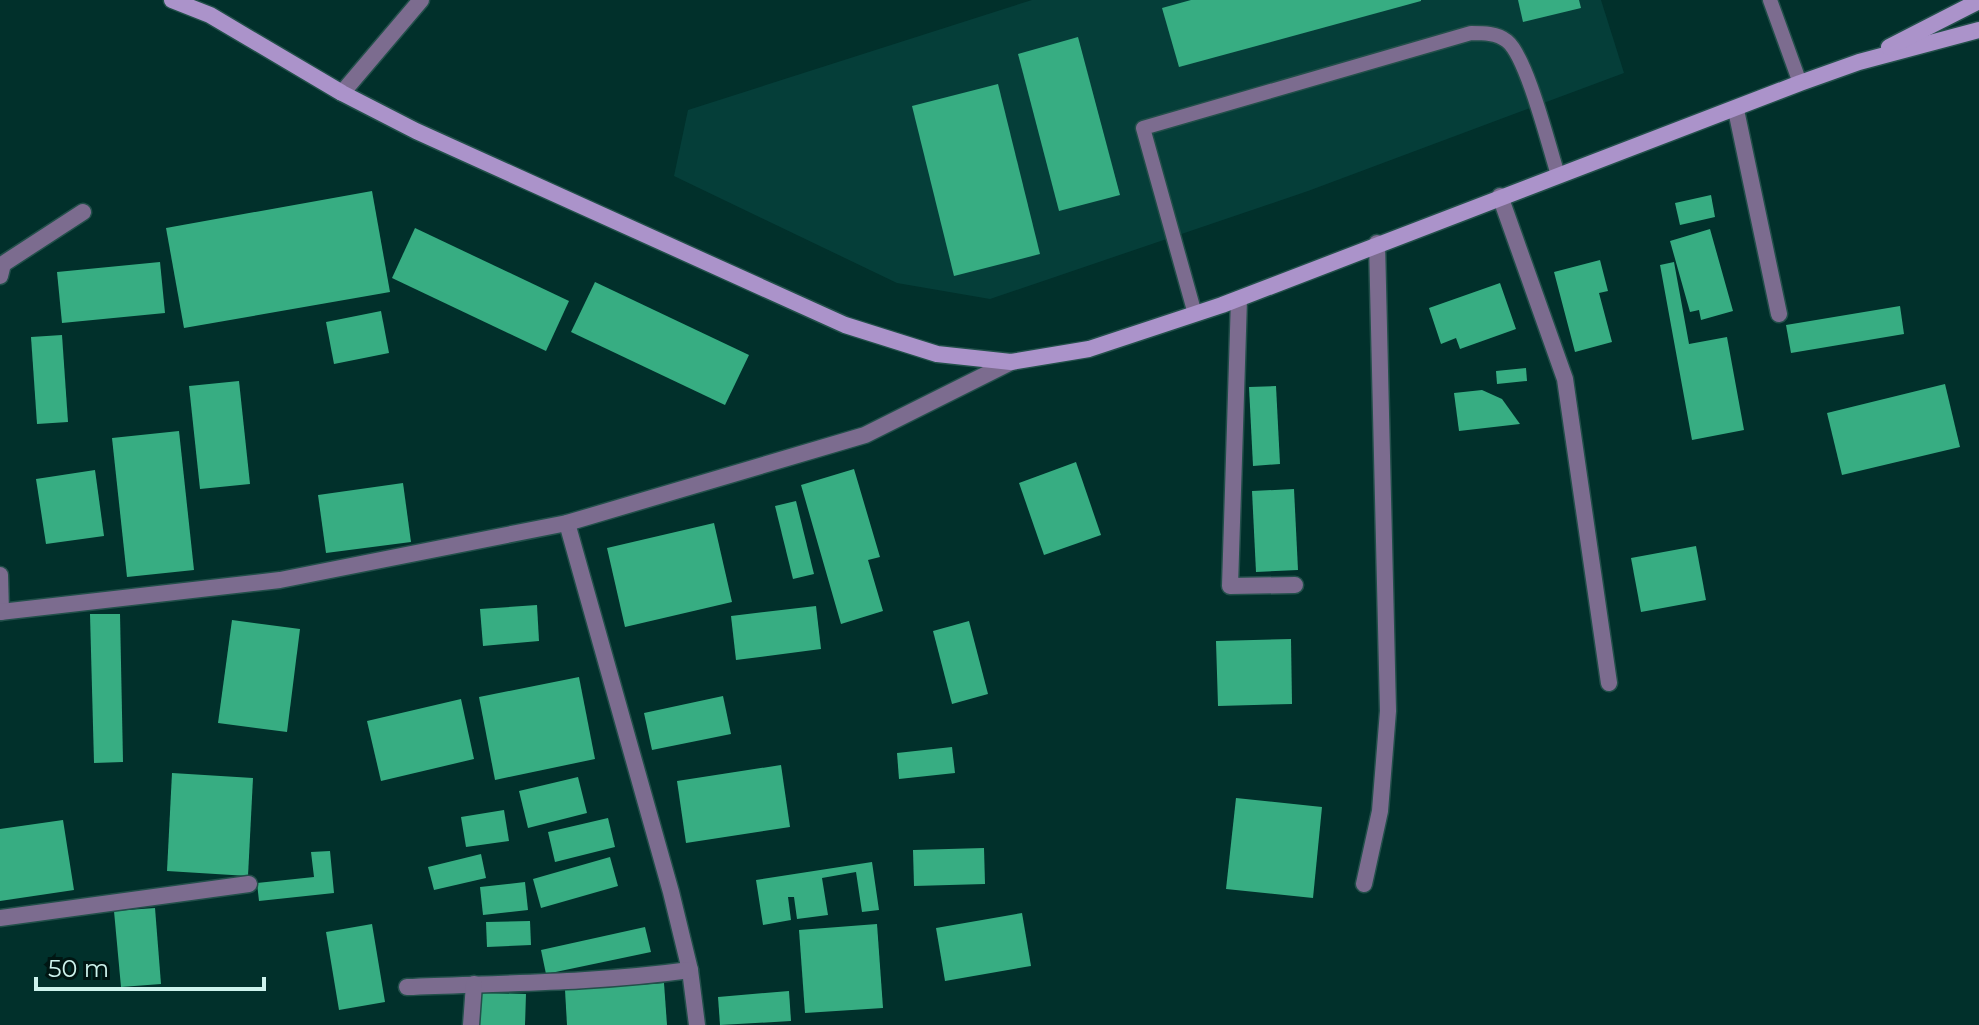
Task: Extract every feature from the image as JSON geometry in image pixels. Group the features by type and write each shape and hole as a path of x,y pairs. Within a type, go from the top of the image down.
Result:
{"main road":[{"path":"172,0 210,8 342,93 416,131 845,325 937,354 1011,362 1089,349 1239,299 1377,243 1736,110 1800,83 1859,62 1979,30"},
{"path":"1859,62 1979,1"}],"street":[{"path":"342,93 421,0"},
{"path":"1736,110 1779,314"},
{"path":"1500,196 1565,379 1609,683"},
{"path":"0,276 3,264 83,212"},
{"path":"1364,884 1380,811 1388,711 1377,243"},
{"path":"1239,299 1230,586 1295,585"},
{"path":"0,575 0,612 280,580 567,523 865,435 1011,362"},
{"path":"567,523 690,970 697,1025"},
{"path":"0,918 249,884"},
{"path":"407,987 619,980 690,970"},
{"path":"471,1025 474,984"}],"lane":[{"path":"1770,0 1800,83"},
{"path":"1195,314 1143,128 1471,33 1491,34 1507,41 1520,59 1558,175"}],"shaded area":[{"path":"1032,0 1601,0 1624,73 1308,191 990,299 897,283 674,176 688,110"}],"building":[{"path":"1191,0 1421,1 1179,67 1162,8"},
{"path":"1518,0 1579,0 1581,8 1523,22"},
{"path":"1078,37 1120,195 1059,211 1018,54"},
{"path":"998,84 1040,254 954,276 912,106"},
{"path":"372,191 390,292 184,328 166,228"},
{"path":"1711,195 1715,217 1680,225 1675,203"},
{"path":"415,228 569,301 546,351 392,278"},
{"path":"1710,229 1733,311 1701,320 1699,310 1690,312 1670,241"},
{"path":"1600,260 1608,291 1599,293 1612,342 1575,352 1554,272"},
{"path":"160,262 165,313 62,323 57,272"},
{"path":"1674,262 1689,344 1727,337 1744,430 1692,440 1660,265"},
{"path":"595,282 749,355 725,405 571,332"},
{"path":"1500,283 1516,329 1460,349 1456,338 1441,344 1429,308"},
{"path":"1900,306 1904,334 1791,353 1786,325"},
{"path":"381,311 389,353 334,364 326,322"},
{"path":"62,335 68,422 37,424 31,337"},
{"path":"1526,368 1527,381 1497,384 1496,371"},
{"path":"239,381 250,484 200,489 189,386"},
{"path":"1945,384 1960,447 1842,475 1827,413"},
{"path":"1276,386 1280,464 1253,466 1249,387"},
{"path":"1482,390 1502,399 1520,424 1459,431 1454,393"},
{"path":"179,431 194,570 127,577 112,438"},
{"path":"1076,462 1101,535 1044,555 1019,483"},
{"path":"854,469 880,557 868,560 883,611 841,624 801,485"},
{"path":"95,470 104,536 46,544 36,479"},
{"path":"403,483 411,542 326,553 318,495"},
{"path":"1294,489 1298,570 1256,572 1252,491"},
{"path":"796,501 814,574 793,579 775,506"},
{"path":"714,523 732,602 625,627 607,548"},
{"path":"1696,546 1706,600 1641,612 1631,558"},
{"path":"537,605 539,641 483,646 480,609"},
{"path":"816,606 821,649 736,660 731,616"},
{"path":"90,614 120,614 123,762 94,763"},
{"path":"232,620 300,629 287,732 218,723"},
{"path":"969,621 988,694 952,704 933,631"},
{"path":"1291,639 1292,704 1218,706 1216,641"},
{"path":"579,677 595,759 495,780 479,697"},
{"path":"723,696 731,734 652,750 644,713"},
{"path":"461,699 474,759 381,781 367,721"},
{"path":"952,747 955,773 899,779 897,753"},
{"path":"781,765 790,827 686,843 677,781"},
{"path":"172,773 253,778 248,876 167,871"},
{"path":"578,777 587,813 528,828 519,791"},
{"path":"1236,798 1322,807 1313,898 1226,889"},
{"path":"504,810 509,841 466,847 461,817"},
{"path":"608,818 615,847 555,862 548,832"},
{"path":"63,820 74,890 0,901 0,829"},
{"path":"984,848 985,884 914,886 913,850"},
{"path":"330,851 334,893 259,901 257,883 314,877 311,852"},
{"path":"481,854 486,878 434,890 428,867"},
{"path":"610,857 618,886 541,908 533,879"},
{"path":"872,862 879,910 862,912 856,872 822,878 828,915 797,919 794,897 788,897 791,920 763,925 756,880"},
{"path":"525,882 528,910 483,915 480,887"},
{"path":"155,908 161,984 121,987 114,911"},
{"path":"1022,913 1031,966 945,981 936,928"},
{"path":"530,921 531,945 487,947 486,922"},
{"path":"372,924 385,1002 339,1010 326,932"},
{"path":"877,924 883,1008 805,1013 799,930"},
{"path":"645,927 651,952 546,974 541,950"},
{"path":"664,983 667,1025 567,1025 565,990"},
{"path":"789,991 791,1021 720,1025 718,997"},
{"path":"481,993 526,994 525,1025 480,1025"}]}
